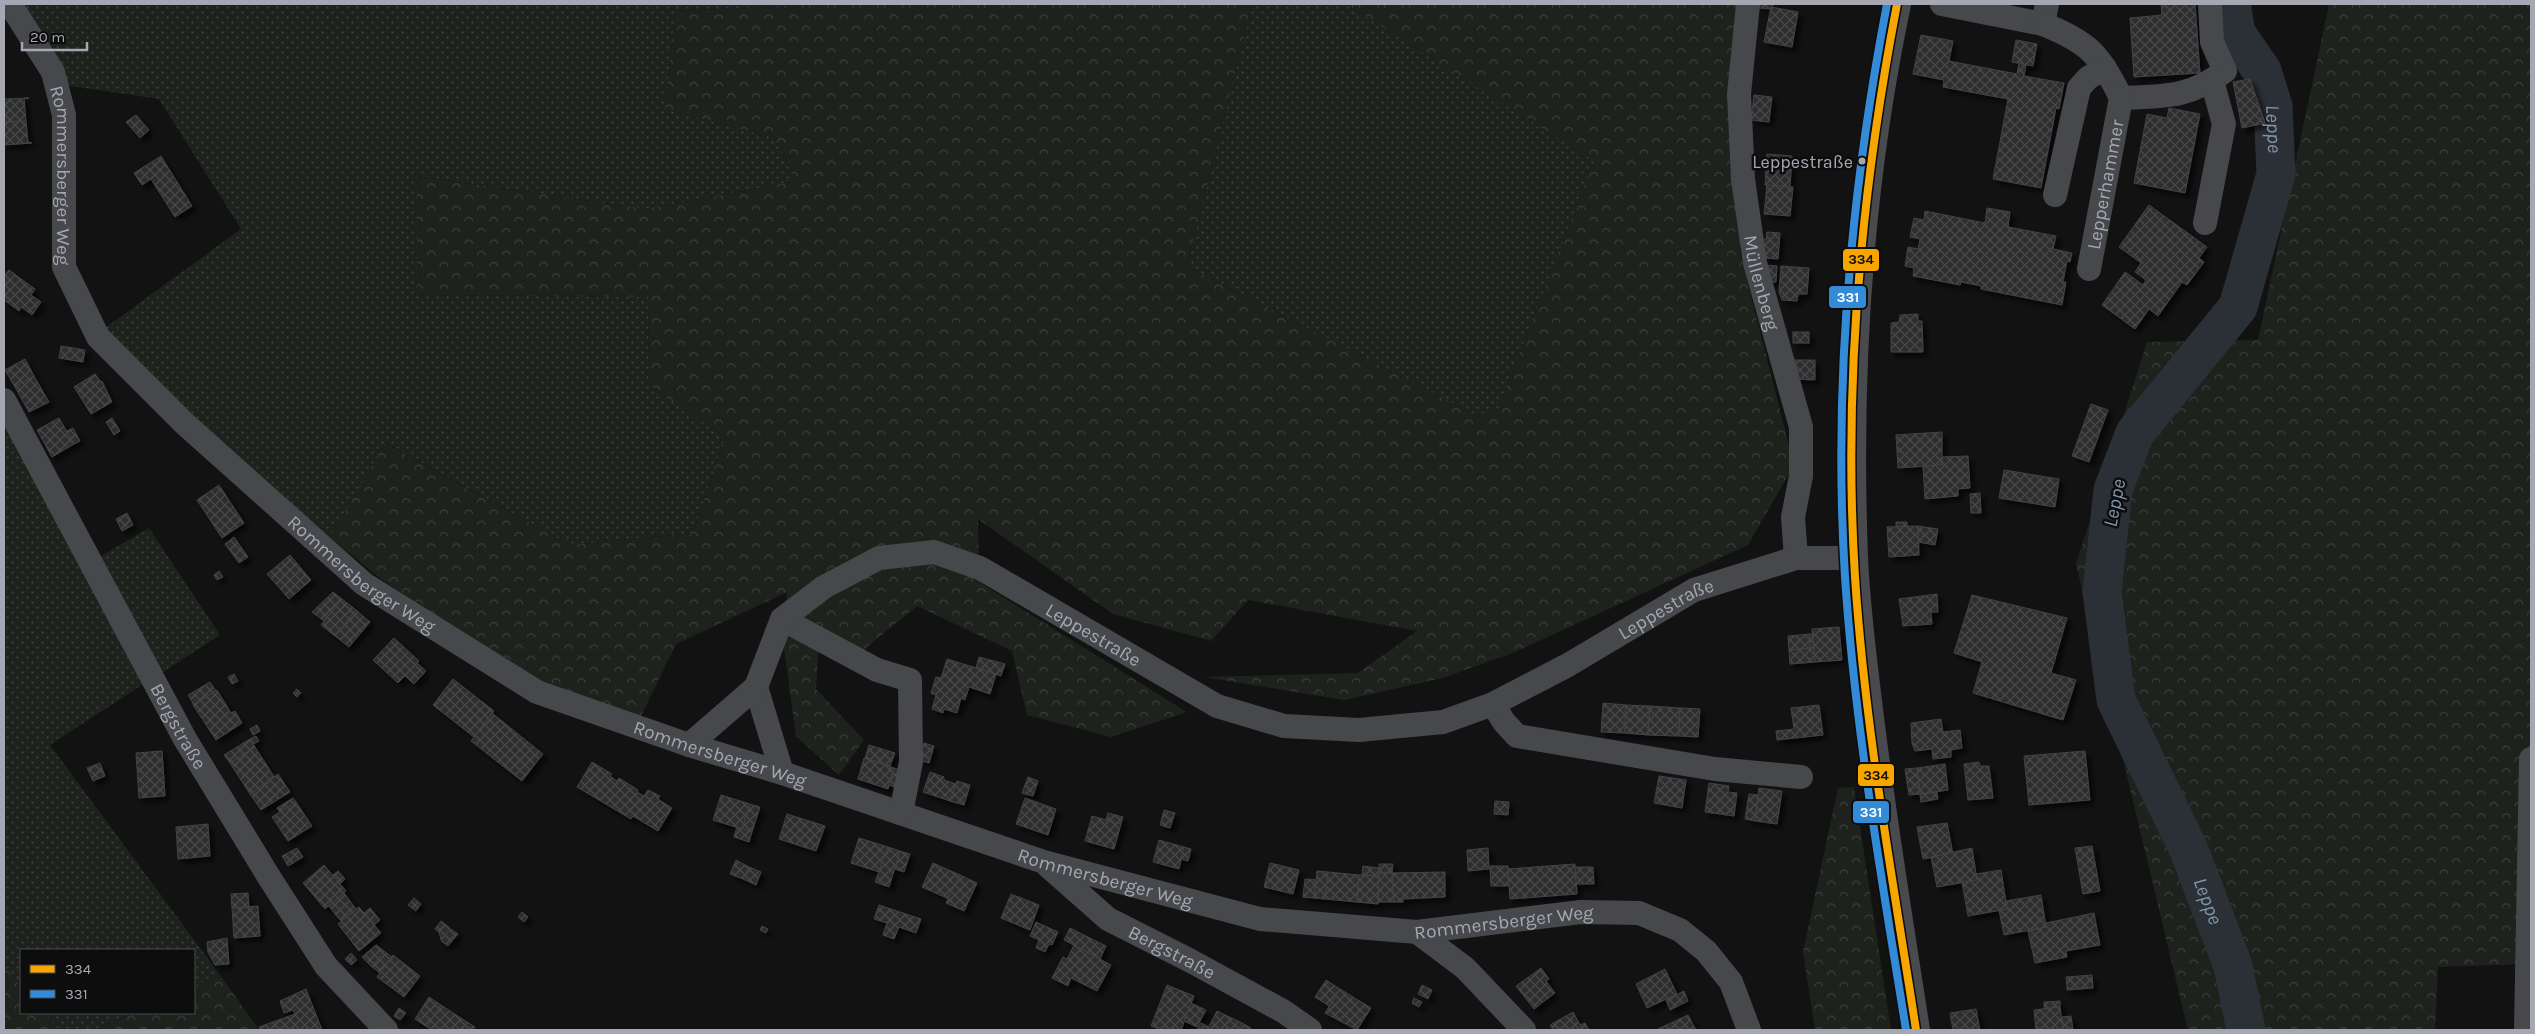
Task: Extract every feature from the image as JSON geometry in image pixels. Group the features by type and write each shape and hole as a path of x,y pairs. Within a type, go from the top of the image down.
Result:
{"main road":[{"path":"1897,4 1872,154 1857,293 1853,395 1854,558 1878,788 1916,1030"}],"street":[{"name":"Rommersberger Weg","path":"10,4 53,72 64,115 64,267 98,337 185,424 364,584 537,692 689,745 782,773 1044,862 1260,919 1417,932 1581,912 1639,914 1680,930 1706,951 1731,982 1749,1030"},
{"name":"Müllenberg","path":"1748,4 1739,94 1743,179 1755,263 1801,427 1801,476 1793,517 1796,558"},
{"name":"Lepperhammer","path":"1942,4 2045,14 2098,56 2106,68 2121,98 2089,269"},
{"path":"2205,223 2224,124 2219,76 2212,42 2210,4"},
{"path":"2056,194 2079,88 2088,78 2106,68"},
{"name":"Lepperhammer","path":"2121,98 2180,95 2219,76"},
{"name":"Bergstraße","path":"4,400 185,739 326,966 386,1030"},
{"name":"Leppestraße","path":"782,619 824,587 879,558 934,552 980,568 1217,706 1284,726 1358,730 1442,722 1493,704 1568,665 1694,590 1796,558 1854,558"},
{"path":"689,745 756,687 782,619 877,670 910,680 910,762 900,813"},
{"path":"756,687 782,773"},
{"path":"1493,704 1504,722 1517,736 1715,769 1801,777"},
{"path":"2526,1030 2531,759"},
{"name":"Bergstraße","path":"1044,862 1108,919 1257,997 1310,1030"},
{"path":"1417,932 1465,968 1524,1030"}],"green space":[{"path":"20,4 828,4 675,11 665,109 775,138 796,181 646,209 417,176 417,295 648,297 649,385 725,437 693,533 570,545 386,443 330,537 189,419 101,331 241,229 159,99 64,85"},
{"path":"828,4 1252,4 1187,266 1476,415 1506,407 1500,403 1594,161 1346,4 1736,4 1728,91 1741,257 1794,465 1748,545 1515,652 1443,678 1344,700 1204,677 1358,673 1417,631 1248,600 1211,641 1113,614 978,519 979,582 1187,712 1111,737 1027,715 1012,651 917,606 862,651 820,628 816,689 864,740 839,775 796,736 784,648 787,592 676,644 637,724 537,688 377,576 330,537 385,443 570,545 693,533 725,437 649,385 648,297 417,295 417,176 646,209 796,181 775,138 665,109 675,11"},
{"path":"1252,4 1346,4 1595,161 1500,403 1506,407 1476,415 1187,266"},
{"path":"2329,4 2531,4 2531,953 2524,964 2438,967 2435,1030 2188,1030 2076,564 2147,342 2258,340"},
{"path":"4,413 151,679 50,745 220,975 195,986 195,949 20,949 20,986 4,966"},
{"path":"149,528 220,635 160,674 96,559"},
{"path":"1854,787 1891,1030 1815,1030 1803,952 1838,788"},
{"path":"4,966 20,986 20,1014 45,1014 59,1030 4,1030"},
{"path":"220,975 259,1030 94,1030 132,1014 195,1014 195,986"},
{"path":"45,1014 132,1014 94,1030 59,1030"}],"building":[{"path":"1759,4 1774,4 1771,9 1758,8"},
{"path":"2161,4 2195,4 2200,73 2134,77 2130,18 2162,15"},
{"path":"1771,7 1798,12 1792,47 1764,42"},
{"path":"1921,35 1953,41 1949,61 2017,74 2019,63 2026,64 2024,76 2064,83 2059,109 2056,108 2041,188 1993,179 2008,99 1943,87 1944,80 1913,74"},
{"path":"2016,40 2037,44 2033,66 2012,62"},
{"path":"2250,79 2265,123 2242,128 2233,82"},
{"path":"1754,95 1772,97 1769,122 1751,120"},
{"path":"24,98 26,121 4,122 4,99"},
{"path":"2169,108 2200,114 2185,193 2134,183 2147,114 2167,118"},
{"path":"136,115 149,130 140,138 126,122"},
{"path":"26,121 28,142 32,143 4,145 4,122"},
{"path":"1767,154 1792,156 1790,187 1765,185"},
{"path":"161,156 192,206 175,217 151,179 142,185 134,173"},
{"path":"1767,185 1793,187 1790,216 1764,214"},
{"path":"2149,205 2207,247 2199,258 2204,262 2187,285 2182,282 2158,316 2149,309 2135,329 2102,305 2125,272 2143,285 2146,280 2135,272 2141,263 2119,247"},
{"path":"1987,208 2010,212 2008,227 2056,236 2053,249 2072,253 2070,262 2067,261 2063,282 2066,282 2062,305 1981,289 1981,286 1961,282 1960,285 1913,276 1914,268 1905,266 1908,247 1918,249 1920,239 1910,237 1914,218 1924,220 1925,211 1985,223"},
{"path":"1767,232 1780,233 1778,259 1765,258 1761,239 1766,240"},
{"path":"1763,265 1777,266 1776,282 1767,282"},
{"path":"1781,266 1809,268 1807,294 1798,294 1797,301 1782,300 1779,292"},
{"path":"9,270 35,289 31,295 41,302 32,315 21,307 19,311 4,300 4,276"},
{"path":"1918,314 1918,321 1922,321 1923,352 1891,352 1891,323 1899,322 1900,315"},
{"path":"1793,332 1809,332 1809,343 1793,343"},
{"path":"61,346 85,350 83,362 59,358"},
{"path":"25,359 34,376 15,387 5,370"},
{"path":"1795,360 1815,360 1815,380 1795,379"},
{"path":"95,374 102,381 112,402 91,414 74,387"},
{"path":"34,376 49,402 29,412 15,387"},
{"path":"2091,404 2108,410 2089,462 2072,456"},
{"path":"59,418 74,444 52,457 37,430"},
{"path":"112,418 120,431 114,435 106,422"},
{"path":"73,428 80,441 74,444 67,431"},
{"path":"1942,432 1942,465 1898,468 1896,435"},
{"path":"1968,456 1970,488 1958,489 1958,496 1925,499 1923,466 1942,465 1942,457"},
{"path":"2004,470 2059,479 2055,507 1999,498"},
{"path":"219,485 244,523 222,538 197,500"},
{"path":"1980,493 1981,513 1971,513 1970,494"},
{"path":"127,513 133,525 122,531 116,519"},
{"path":"1896,522 1907,522 1907,526 1896,527"},
{"path":"1918,526 1938,529 1935,545 1918,542"},
{"path":"1918,526 1919,555 1889,557 1887,527"},
{"path":"234,537 248,557 239,563 225,544"},
{"path":"290,555 311,580 289,599 267,574"},
{"path":"219,571 223,577 217,580 214,575"},
{"path":"333,592 342,599 324,621 312,612"},
{"path":"1937,594 1938,612 1931,612 1932,624 1903,626 1899,599"},
{"path":"1972,595 2067,618 2051,673 2076,680 2063,720 1973,693 1982,662 1954,653"},
{"path":"342,599 356,610 335,636 321,625"},
{"path":"356,610 370,622 349,647 335,636"},
{"path":"1839,627 1842,660 1815,662 1812,629"},
{"path":"1809,634 1812,634 1814,648 1810,648"},
{"path":"1809,634 1810,648 1789,650 1788,636"},
{"path":"394,638 419,661 398,683 373,660"},
{"path":"1814,648 1815,662 1790,664 1789,650"},
{"path":"979,657 1005,664 1001,676 976,668"},
{"path":"947,659 996,674 990,694 969,687 965,700 961,698 957,713 944,709 943,713 932,709 936,695 931,693 936,677 941,678"},
{"path":"417,663 426,671 414,684 405,676"},
{"path":"234,674 238,681 232,684 228,677"},
{"path":"453,679 494,711 474,737 433,705"},
{"path":"210,682 216,691 194,705 188,695"},
{"path":"297,689 301,693 297,697 293,693"},
{"path":"217,690 231,713 235,711 242,723 216,740 193,705"},
{"path":"1603,703 1626,705 1625,733 1601,732"},
{"path":"1626,705 1650,706 1648,735 1625,733"},
{"path":"1819,705 1823,735 1777,740 1776,731 1794,729 1791,708"},
{"path":"1650,706 1680,708 1679,736 1648,735"},
{"path":"1680,708 1700,709 1698,737 1679,736"},
{"path":"492,713 543,754 522,781 471,741"},
{"path":"1941,719 1943,732 1960,730 1962,748 1951,750 1951,757 1933,759 1932,749 1915,751 1912,743 1911,723"},
{"path":"257,725 260,731 253,735 250,729"},
{"path":"256,736 259,741 253,744 250,739"},
{"path":"250,739 255,747 230,763 224,755"},
{"path":"924,743 934,746 929,763 918,760"},
{"path":"869,745 895,753 890,766 865,758"},
{"path":"255,747 275,778 250,794 230,763"},
{"path":"162,751 165,796 139,798 136,753"},
{"path":"2085,751 2090,800 2029,805 2024,756"},
{"path":"864,758 894,768 888,789 858,779"},
{"path":"592,762 612,774 610,776 617,781 619,778 644,796 648,790 660,796 658,799 672,808 658,831 633,816 631,819 577,787"},
{"path":"1979,762 1980,766 1989,766 1993,798 1968,800 1964,764"},
{"path":"100,763 105,776 93,781 87,768"},
{"path":"1945,764 1948,790 1920,794 1917,768"},
{"path":"894,768 903,771 897,788 889,785"},
{"path":"1917,768 1920,794 1909,795 1905,769"},
{"path":"930,772 956,784 950,801 923,792"},
{"path":"278,774 290,792 261,810 250,794"},
{"path":"1659,776 1686,780 1682,808 1654,803"},
{"path":"1028,777 1038,781 1033,796 1022,793"},
{"path":"957,781 970,785 964,805 950,801"},
{"path":"1709,783 1729,786 1728,792 1737,793 1734,816 1705,812"},
{"path":"1759,788 1782,791 1777,824 1755,821"},
{"path":"1937,792 1938,799 1921,802 1920,794"},
{"path":"1749,794 1758,795 1755,821 1745,819"},
{"path":"721,795 750,804 742,829 713,820"},
{"path":"293,798 296,802 280,812 277,808"},
{"path":"1025,798 1056,809 1048,835 1016,824"},
{"path":"1495,801 1509,802 1508,815 1494,814"},
{"path":"296,802 312,826 288,841 272,817"},
{"path":"750,804 760,807 752,832 742,829"},
{"path":"1164,810 1175,813 1170,828 1160,825"},
{"path":"1108,813 1123,817 1121,824 1106,820"},
{"path":"787,814 825,826 816,851 779,839"},
{"path":"1092,816 1121,824 1114,849 1085,841"},
{"path":"1947,823 1953,854 1923,859 1917,827"},
{"path":"208,824 210,856 178,859 176,827"},
{"path":"737,827 752,832 749,842 734,837"},
{"path":"859,838 888,847 879,872 851,863"},
{"path":"1159,840 1184,847 1179,869 1153,862"},
{"path":"2092,846 2100,891 2083,894 2075,848"},
{"path":"888,847 900,851 889,887 875,882"},
{"path":"1184,847 1191,849 1188,861 1181,859"},
{"path":"297,848 303,857 288,866 282,856"},
{"path":"1488,848 1489,869 1468,871 1467,850"},
{"path":"1972,848 1977,880 1937,887 1931,857"},
{"path":"900,851 910,854 904,872 895,869"},
{"path":"736,860 749,867 743,879 730,874"},
{"path":"933,863 960,875 949,899 922,887"},
{"path":"1270,863 1299,870 1293,894 1264,887"},
{"path":"1379,864 1393,864 1392,873 1379,873"},
{"path":"1575,864 1577,894 1510,899 1508,869"},
{"path":"324,865 346,891 325,909 303,883"},
{"path":"1363,866 1379,868 1379,876 1362,875"},
{"path":"1490,866 1508,866 1509,886 1491,886"},
{"path":"749,867 761,872 756,885 743,879"},
{"path":"1575,867 1593,867 1594,884 1576,884"},
{"path":"2001,870 2007,909 1968,916 1962,882 1977,880 1976,874"},
{"path":"338,871 345,879 340,884 333,875"},
{"path":"1317,871 1328,872 1325,899 1314,898"},
{"path":"1328,872 1359,875 1357,902 1325,899"},
{"path":"1445,872 1445,897 1403,899 1403,902 1394,902 1392,873"},
{"path":"1379,873 1392,873 1394,902 1378,902"},
{"path":"960,875 977,883 964,911 946,903"},
{"path":"1359,875 1379,876 1378,904 1357,902"},
{"path":"1305,879 1316,880 1314,898 1303,897"},
{"path":"248,893 249,907 232,908 231,894"},
{"path":"344,893 350,901 335,914 329,906"},
{"path":"1011,894 1039,905 1030,930 1001,918"},
{"path":"2041,895 2046,927 2004,935 1999,910 2007,909 2006,901"},
{"path":"414,898 421,904 416,911 408,905"},
{"path":"350,901 356,909 341,921 335,914"},
{"path":"879,905 921,919 916,933 899,927 894,939 883,935 887,923 874,919"},
{"path":"258,906 260,936 234,938 232,908"},
{"path":"359,907 381,933 359,951 338,924"},
{"path":"370,908 380,920 374,925 364,913"},
{"path":"522,912 528,917 524,922 518,917"},
{"path":"2094,913 2100,945 2066,951 2067,957 2035,963 2028,931 2046,927 2046,923"},
{"path":"441,921 450,928 441,940 439,932 435,929"},
{"path":"1036,922 1058,932 1052,945 1049,944 1045,952 1036,948 1039,940 1030,936"},
{"path":"762,926 768,929 766,933 760,930"},
{"path":"1070,928 1106,946 1100,959 1064,940"},
{"path":"451,929 458,934 448,946 441,941"},
{"path":"227,938 229,964 215,965 208,952 207,942"},
{"path":"376,945 384,951 372,967 362,957"},
{"path":"1074,945 1111,965 1097,991 1071,978 1068,986 1052,978 1063,957 1067,959"},
{"path":"384,951 392,957 380,973 372,967"},
{"path":"351,953 357,960 351,965 345,959"},
{"path":"393,955 420,976 404,997 377,977"},
{"path":"1541,968 1549,979 1546,981 1555,993 1534,1009 1516,986"},
{"path":"1665,969 1677,994 1647,1008 1636,984"},
{"path":"2092,975 2093,988 2067,990 2066,977"},
{"path":"1326,980 1340,989 1329,1006 1315,997"},
{"path":"1167,985 1194,996 1181,1030 1162,1030 1151,1026"},
{"path":"1422,985 1432,990 1428,999 1418,994"},
{"path":"306,989 322,1030 260,1030 259,1027 295,1014 293,1010 284,1013 280,1001"},
{"path":"1340,989 1371,1008 1357,1030 1325,1013"},
{"path":"1684,991 1688,1001 1670,1010 1666,1000"},
{"path":"429,997 441,1005 427,1027 415,1019"},
{"path":"1414,998 1422,1002 1419,1007 1412,1003"},
{"path":"2060,1001 2060,1007 2044,1009 2044,1002"},
{"path":"1191,1003 1206,1010 1197,1027 1184,1021"},
{"path":"441,1005 467,1022 462,1030 433,1030 427,1027"},
{"path":"2060,1007 2063,1030 2036,1030 2034,1010"},
{"path":"399,1008 406,1013 400,1020 394,1016"},
{"path":"1976,1009 1980,1030 1953,1030 1950,1013"},
{"path":"1217,1011 1242,1023 1238,1030 1207,1030"},
{"path":"1573,1012 1583,1030 1553,1030 1550,1025"},
{"path":"1688,1015 1696,1030 1658,1029"},
{"path":"2071,1016 2073,1030 2063,1030 2062,1017"},
{"path":"467,1022 475,1027 473,1030 462,1030"},
{"path":"1201,1023 1209,1027 1207,1030 1197,1030"},
{"path":"1242,1023 1251,1028 1250,1030 1238,1030"},
{"path":"1585,1023 1589,1030 1583,1030 1580,1025"}],"waterway":[{"name":"Leppe","path":"2231,4 2236,33 2262,71 2273,106 2276,174 2238,307 2135,433 2113,490 2102,592 2116,700 2189,850 2233,966 2246,1030"}],"transit line":[{"name":"331","path":"1887,4 1864,146 1848,289 1841,433 1842,505 1845,577 1855,691 1870,804 1906,1030"},
{"name":"334","path":"1897,4 1874,146 1858,289 1851,433 1852,505 1855,577 1866,691 1881,804 1916,1030"}],"place":[{"name":"Leppestraße","path":"1862,161"}]}
